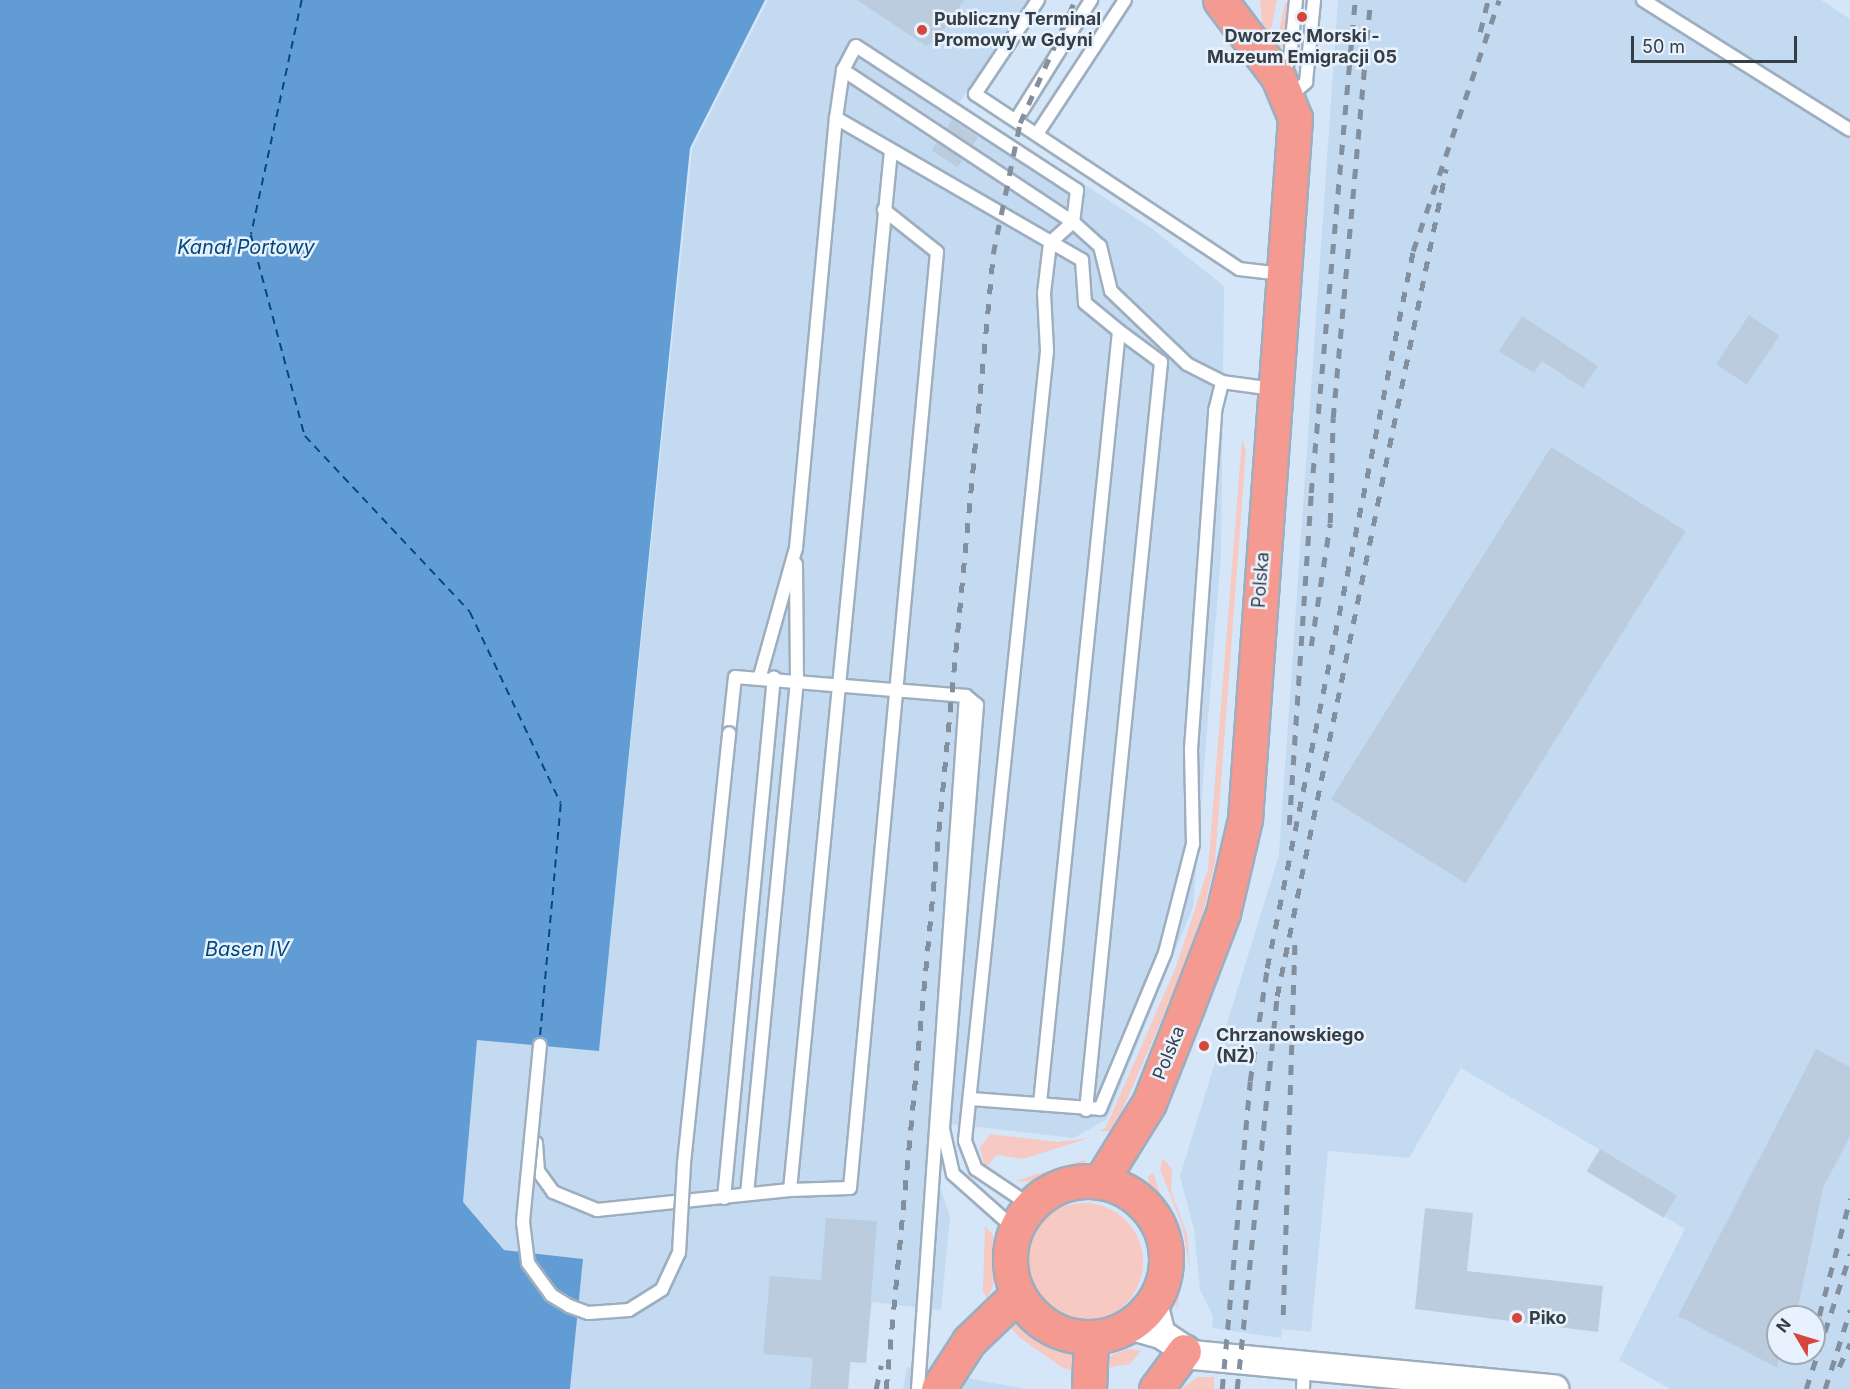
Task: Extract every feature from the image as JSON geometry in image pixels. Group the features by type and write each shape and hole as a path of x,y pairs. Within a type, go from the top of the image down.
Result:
{"highway":[{"name":"Polska","path":"1100,1182 1149,1103 1223,913 1239,851 1295,118 1284,87 1220,0"},
{"name":"Polska","path":"1250,0 1259,50"},
{"name":"Polska","path":"1132,1194 1149,1103"},
{"path":"1156,1389 1166,1329 1166,1264 1162,1233 1150,1211 1132,1194 1100,1182 1066,1185 1023,1218 1010,1251 1018,1294 1045,1324 1064,1334 1090,1337 1129,1325 1166,1329"},
{"path":"938,1389 969,1341 1018,1294"},
{"path":"1089,1389 1090,1337"}],"street":[{"path":"1166,1329 1304,1377 1554,1389"}],"lane":[{"path":"1038,0 975,94 1239,269 1283,274"},
{"path":"1016,120 1091,0"},
{"path":"1037,134 1125,0"},
{"path":"1296,0 1290,59 1284,87 1306,82 1314,0"},
{"path":"1643,0 1850,130"},
{"path":"747,1194 797,680 796,548 836,118 843,70 856,46 1077,190 1073,222 1050,243 1044,293 1047,351 965,1141 969,1161 1023,1218"},
{"path":"843,70 1073,222 1100,246 1111,291 1139,321 1187,364 1222,382 1274,389"},
{"path":"836,118 1082,260 1084,303 1161,362 1086,1110"},
{"path":"790,1190 891,150"},
{"path":"884,210 937,252 895,689 849,1188 790,1190 724,1198 597,1210 553,1192 535,1157 540,1045 523,1222 528,1263 552,1295 569,1306 588,1313 629,1310 662,1289 679,1253 684,1163 735,677 774,677 797,680 895,689 966,696 978,712 944,1107 944,1147 962,1186 1023,1218"},
{"path":"1040,1104 1119,331"},
{"path":"971,1099 1086,1110 1100,1108 1165,953 1193,844 1191,749 1215,411 1222,382"},
{"path":"760,676 796,548"},
{"path":"724,1198 774,677"},
{"path":"918,1389 966,696"}],"shaded area":[{"path":"768,0 1028,0 959,103 1151,228 1224,286 1221,554 1193,907 1107,1119 1074,1138 935,1122 934,1167 950,1217 941,1310 872,1302 866,1363 851,1362 848,1389 570,1389 583,1259 504,1250 463,1202 477,1039 599,1051 692,149"},
{"path":"1260,0 1277,0 1271,30 1279,32 1285,3 1289,3 1280,58 1262,23"},
{"path":"1338,0 1821,0 1850,19 1850,1389 1670,1389 1619,1360 1685,1229 1664,1216 1677,1195 1461,1068 1409,1158 1328,1151 1311,1332 1282,1329 1281,1338 1212,1328 1213,1316 1200,1290 1194,1229 1180,1176 1279,855"},
{"path":"1242,440 1246,450 1215,862 1202,918 1173,994 1113,1131 1100,1131 1106,1127 1176,967 1208,869"},
{"path":"990,1134 1058,1142 1089,1138 1023,1159 997,1155 985,1168 980,1147"},
{"path":"1163,1158 1172,1169 1171,1191 1187,1234 1190,1270 1182,1225 1160,1169"},
{"path":"1084,1160 1088,1166 1040,1182 1015,1181"},
{"path":"1153,1173 1179,1247 1182,1269 1177,1311 1172,1242 1152,1195 1148,1177"},
{"path":"1084,1203 1107,1207 1126,1220 1139,1239 1143,1262 1139,1285 1126,1304 1107,1317 1084,1321 1061,1317 1042,1304 1029,1285 1025,1262 1029,1239 1042,1220 1061,1207"},
{"path":"985,1226 993,1235 995,1251 995,1281 987,1299 983,1291"},
{"path":"1017,1322 1043,1343 1073,1352 1076,1371 1063,1368 1020,1338 1007,1323"},
{"path":"1130,1349 1141,1351 1130,1364 1101,1369 1113,1354"},
{"path":"907,1367 1026,1389 903,1389"},
{"path":"1198,1377 1214,1377 1214,1389 1181,1389"}],"water":[{"path":"0,0 765,0 690,148 599,1051 477,1040 463,1202 504,1250 583,1259 570,1389 0,1389"}],"building":[{"name":"Publiczny Terminal Promowy w Gdyni","path":"857,0 964,0 936,41 926,46"},
{"path":"952,120 978,137 973,145 947,128"},
{"path":"937,142 963,159 958,167 932,150"},
{"path":"1749,315 1780,336 1747,385 1716,364"},
{"path":"1522,316 1598,366 1583,388 1542,361 1534,373 1499,351"},
{"path":"1551,447 1686,531 1466,883 1331,799"},
{"path":"1816,1049 1850,1067 1850,1136 1823,1188 1799,1305 1766,1305 1766,1362 1678,1316"},
{"path":"1600,1149 1677,1195 1664,1218 1587,1171"},
{"path":"1425,1208 1473,1213 1467,1271 1603,1286 1598,1332 1415,1309"},
{"path":"826,1218 877,1221 866,1363 850,1362 848,1389 810,1389 813,1358 763,1354 770,1276 821,1280"}],"ferry route":[{"path":"302,0 251,235 305,436 470,612 561,804 540,1040"}],"railway":[{"path":"886,1389 993,254 1020,123 1075,0"},
{"path":"1289,825 1311,493 1355,0"},
{"path":"1311,646 1330,523 1333,418 1370,0"},
{"path":"1480,32 1488,0"},
{"path":"1222,1389 1250,1081 1267,968 1413,251 1499,0"},
{"path":"1237,1389 1277,996 1446,169"},
{"path":"1283,1315 1295,943"},
{"path":"1822,1305 1850,1199"},
{"path":"1806,1389 1850,1254"},
{"path":"1825,1389 1850,1310"},
{"path":"1839,1367 1850,1343"},
{"path":"876,1389 881,1366"}],"place":[{"name":"Dworzec Morski - Muzeum Emigracji 05","path":"1302,17"},
{"name":"Publiczny Terminal Promowy w Gdyni","path":"922,30"},
{"name":"Chrzanowskiego (NŻ)","path":"1204,1046"},
{"name":"Piko","path":"1517,1318"}],"water label":[{"name":"Kanał Portowy","path":"246,247"},
{"name":"Basen IV","path":"247,949"}]}
